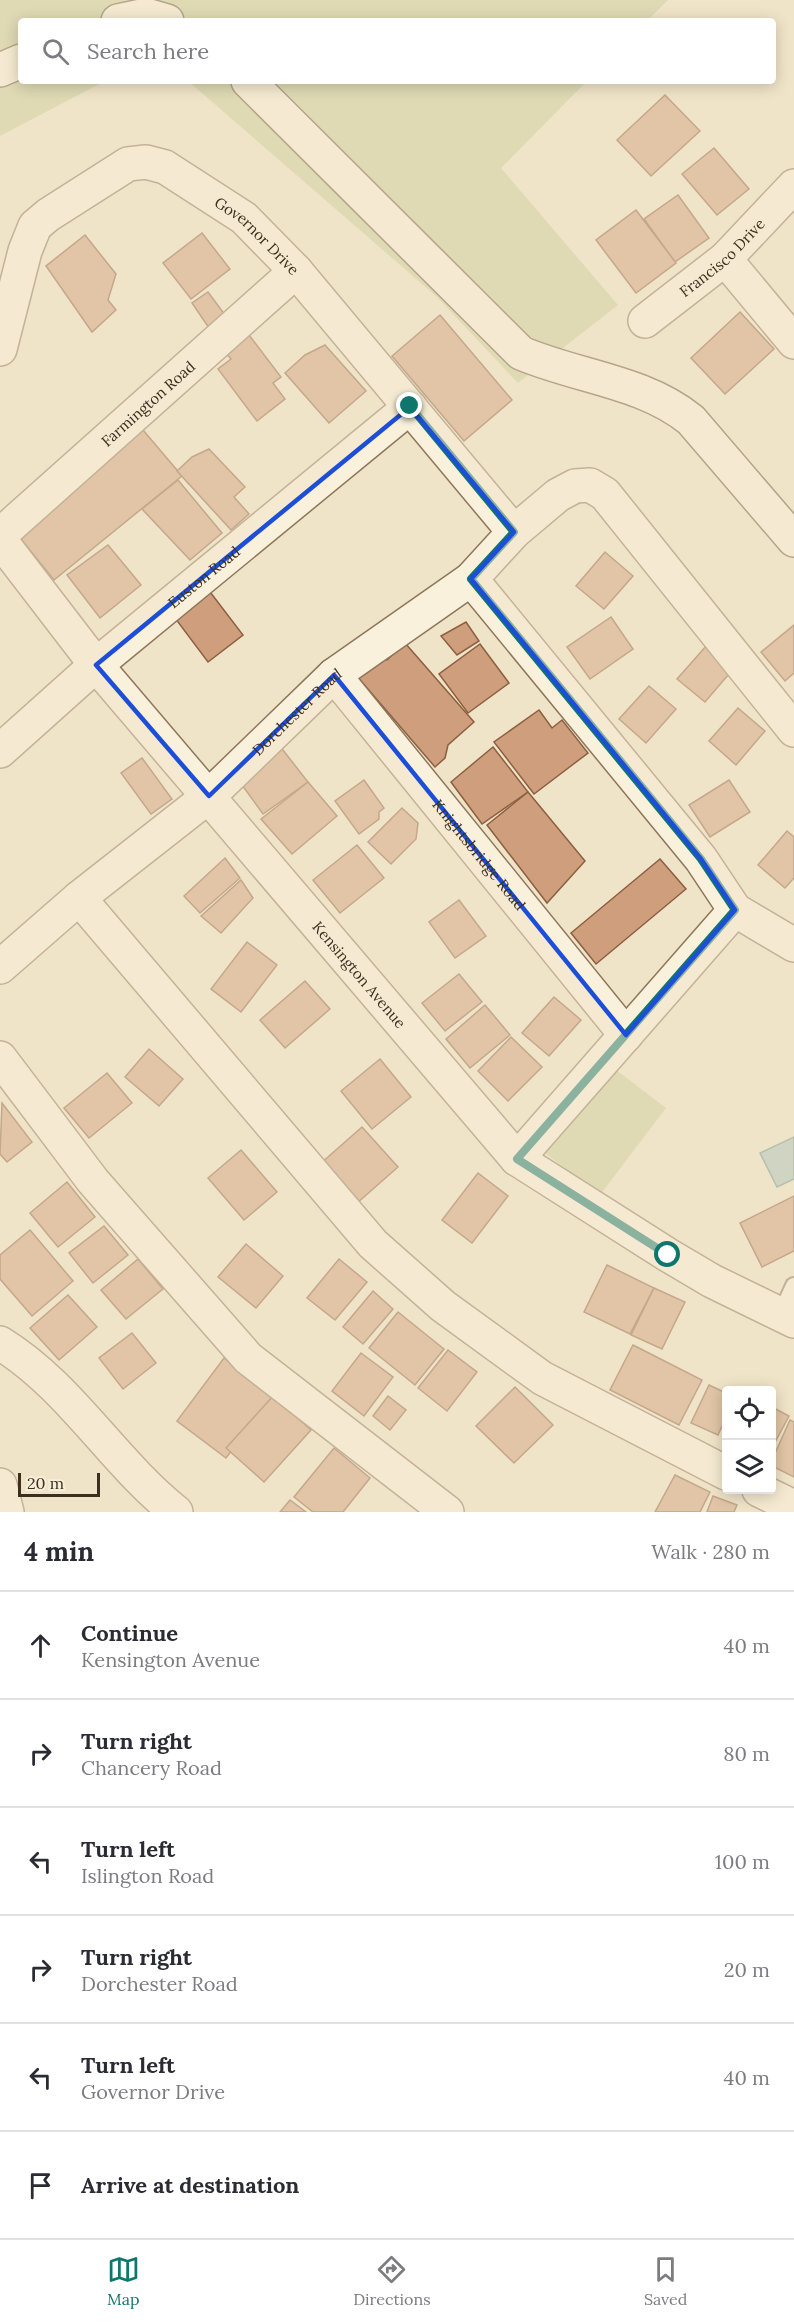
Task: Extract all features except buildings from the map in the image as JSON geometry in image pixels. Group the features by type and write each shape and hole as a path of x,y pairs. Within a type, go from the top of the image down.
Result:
{"street":[{"path":"132,18 146,15 156,18"},
{"path":"0,69 18,62"},
{"path":"251,84 521,353 554,367 649,394 675,406 692,420 794,540"},
{"name":"Governor Drive","path":"0,349 26,251 35,226 48,215 128,164 146,162 165,167 244,218 296,271 514,532"},
{"name":"Francisco Drive","path":"645,321 725,259 794,186"},
{"path":"725,259 794,342"},
{"name":"Farmington Road","path":"0,537 296,271"},
{"name":"Euston Road","path":"0,751 96,665 410,406"},
{"name":"Dorchester Road","path":"0,967 79,898 209,796 334,675 471,579 514,532 558,495 575,486 590,485 605,494 794,730"},
{"name":"Kensington Avenue","path":"0,537 96,665 517,1159 712,1281 790,1307"},
{"path":"471,579 701,859 735,910 794,945"},
{"name":"Knightsbridge Road","path":"334,675 626,1035"},
{"path":"79,898 373,1244 443,1306 542,1378 722,1471"},
{"path":"517,1159 735,910"},
{"path":"0,1058 93,1181 248,1358 447,1512"},
{"path":"0,1343 51,1382 154,1494 176,1512"},
{"path":"0,1485 7,1512"},
{"path":"767,1494 794,1507"}],"highlighted area":[{"path":"410,407 514,532 471,579 701,859 735,910 626,1035 334,675 209,796 96,665"}],"green space":[{"path":"0,0 668,0 650,18 18,18 18,84 99,84 0,136"},
{"path":"191,84 584,84 501,168 618,305 518,383 437,297"},
{"path":"611,1066 666,1108 600,1195 545,1153"}],"water":[{"path":"794,1137 794,1179 777,1187 760,1153"}],"route":[{"path":"410,406 514,532 471,579 701,859 735,910 517,1159 668,1255"}]}
